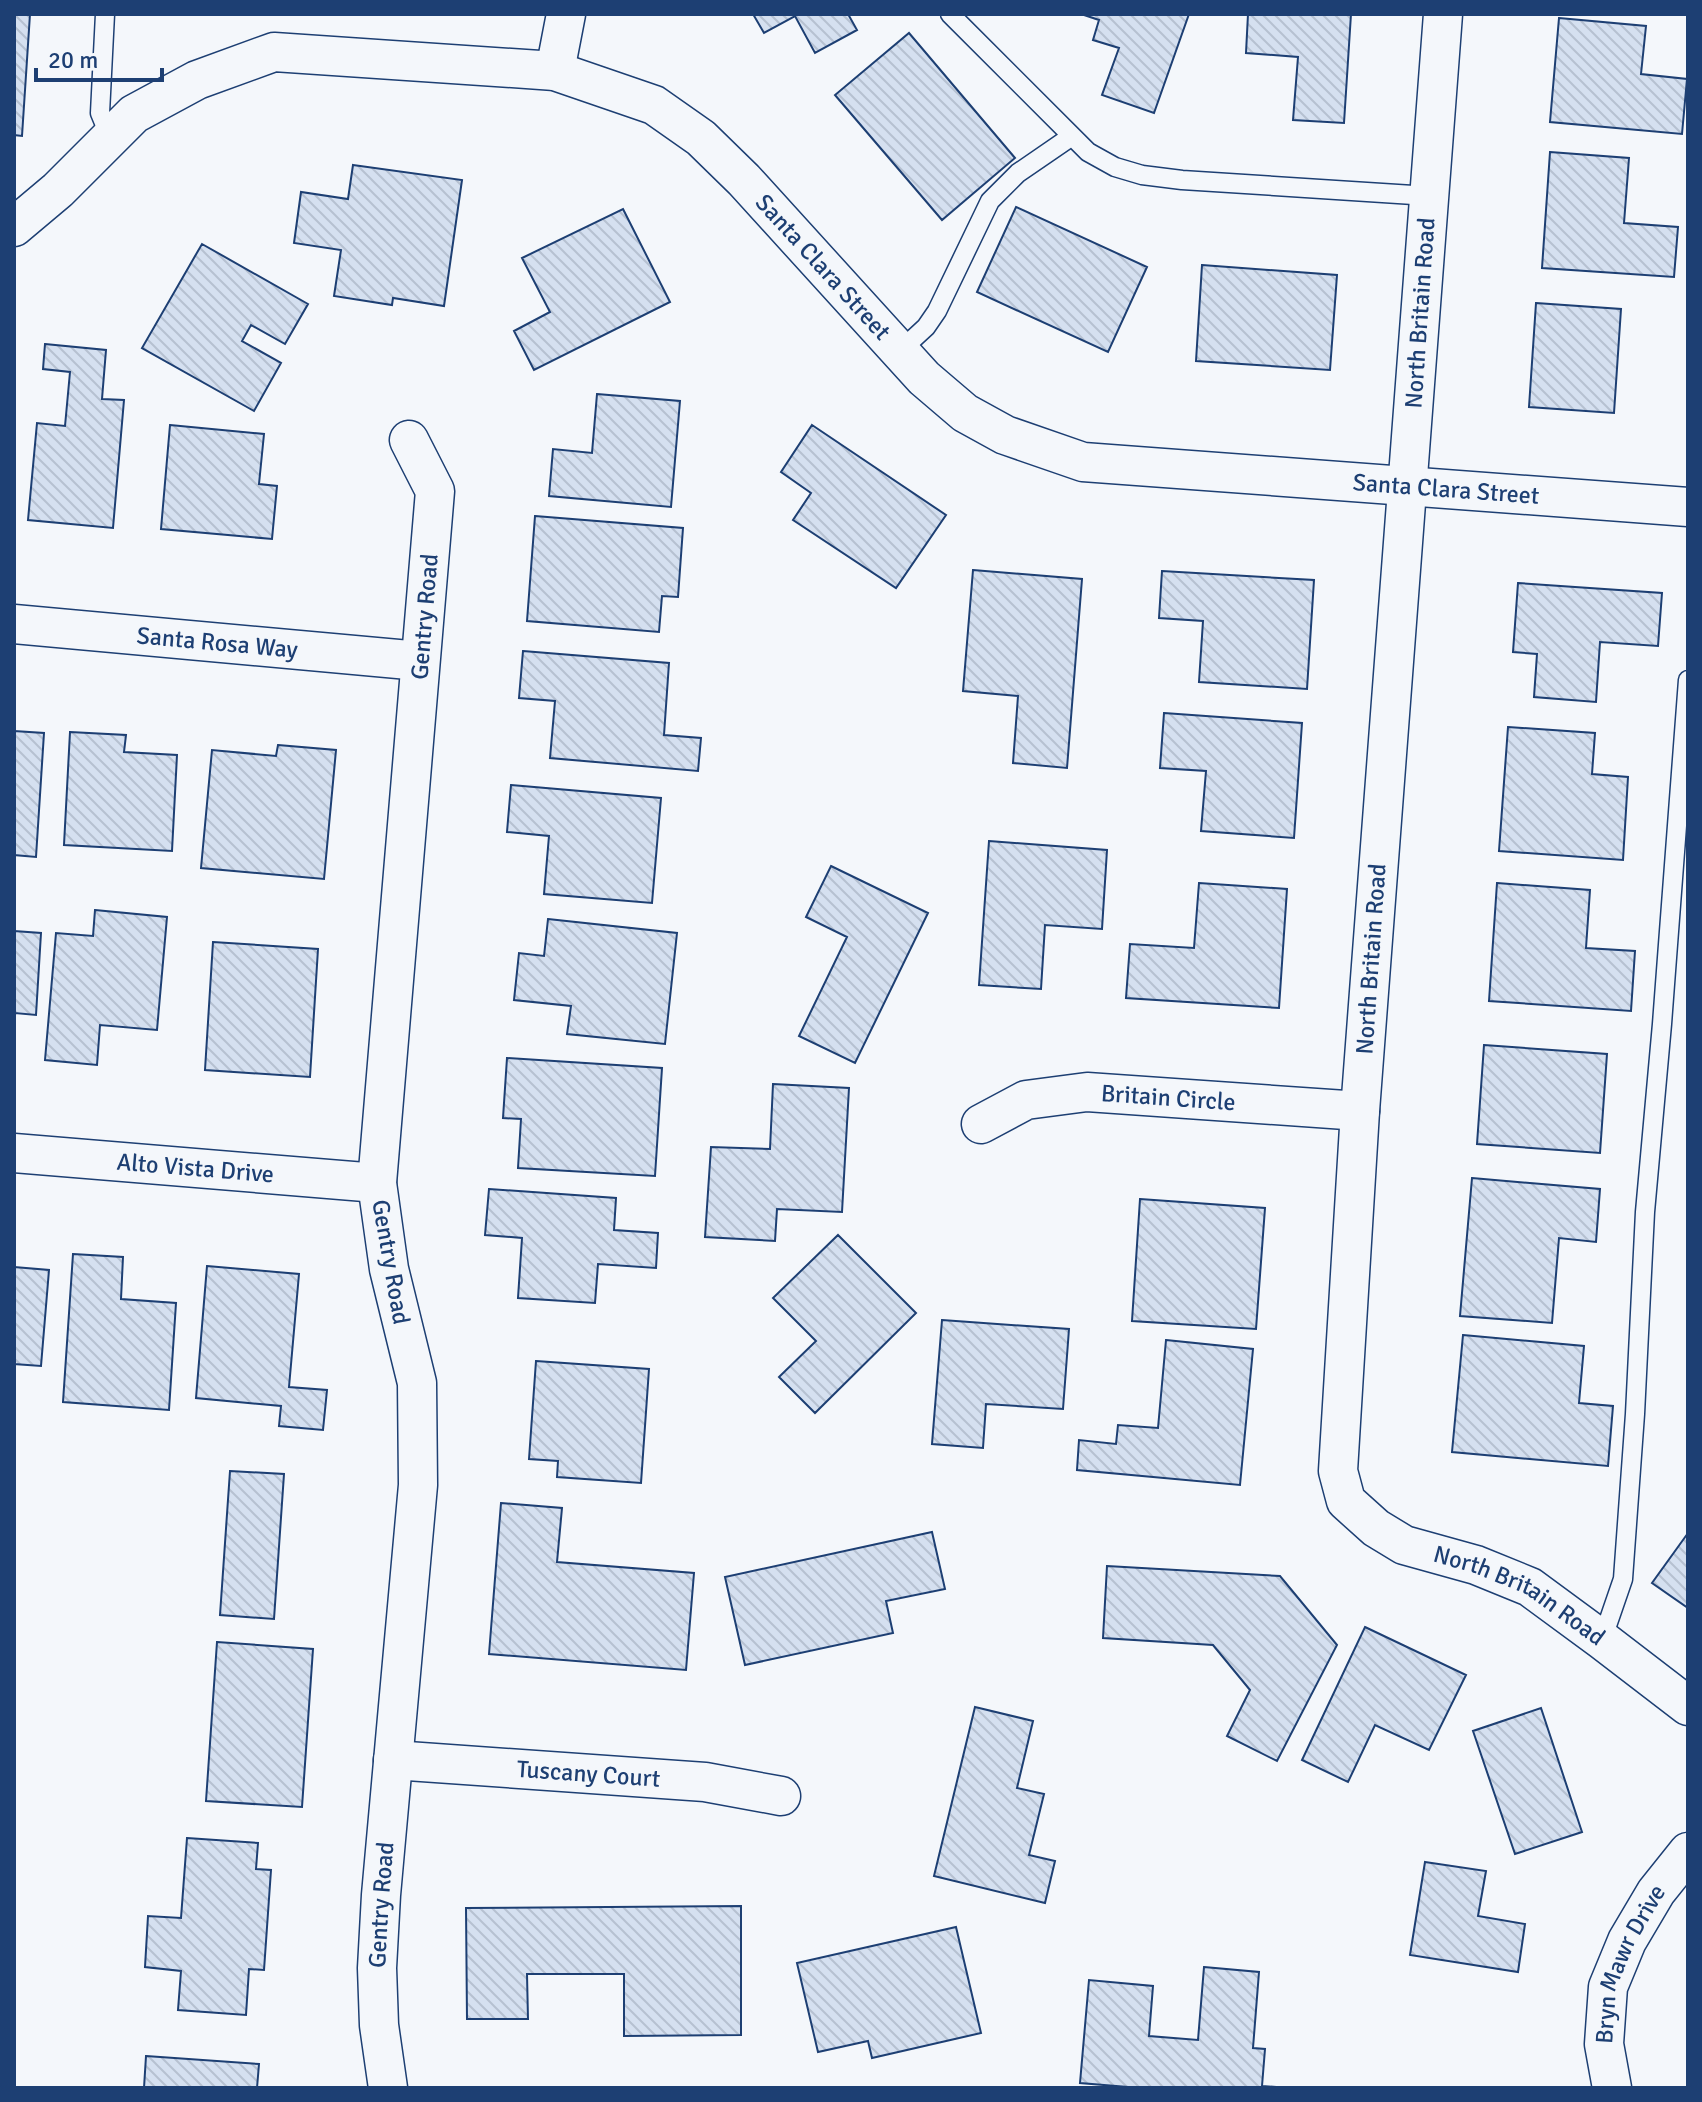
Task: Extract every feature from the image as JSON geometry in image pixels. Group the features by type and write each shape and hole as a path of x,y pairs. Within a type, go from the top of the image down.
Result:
{"street":[{"path":"555,71 566,14"},
{"name":"North Britain Road","path":"1443,14 1360,1111 1338,1471 1346,1501 1376,1528 1404,1545 1476,1565 1530,1587 1688,1706"},
{"name":"Santa Clara Street","path":"14,227 58,190 134,114 197,80 274,52 555,71 654,105 701,138 744,180 924,378 965,413 1005,435 1083,462 1688,507"},
{"name":"Gentry Road","path":"388,2088 379,2025 377,1968 418,1485 417,1383 389,1269 377,1183 435,491 409,440"},
{"name":"Santa Rosa Way","path":"14,624 420,661"},
{"name":"Britain Circle","path":"981,1124 1026,1100 1087,1092 1360,1111"},
{"name":"Alto Vista Drive","path":"14,1153 377,1183"},
{"name":"Tuscany Court","path":"393,1760 705,1782 781,1796"},
{"name":"Bryn Mawr Drive","path":"1612,2088 1604,2044 1608,1987 1627,1941 1649,1904 1688,1852"}],"lane":[{"path":"105,14 100,113 110,137"},
{"path":"950,14 1088,152 1115,167 1142,175 1182,180 1429,196"},
{"path":"900,351 926,327 937,311 990,201 1018,173 1072,136"},
{"path":"1602,1640 1623,1579 1645,1212 1688,680"}],"building":[{"path":"14,14 30,14 22,136 14,135"},
{"path":"753,14 848,14 857,30 815,53 795,16 764,33"},
{"path":"1081,14 1189,14 1154,113 1102,95 1119,48 1093,40 1099,20"},
{"path":"1248,14 1351,14 1344,123 1293,120 1298,57 1246,53"},
{"path":"1559,18 1646,26 1641,74 1687,79 1682,134 1550,122"},
{"path":"909,33 1015,158 942,220 835,95"},
{"path":"1550,152 1629,158 1624,223 1678,227 1674,277 1542,268"},
{"path":"353,165 462,180 444,306 393,298 392,305 334,296 341,250 294,243 301,192 348,199"},
{"path":"1016,207 1147,267 1108,352 977,292"},
{"path":"623,209 670,302 534,370 514,331 550,312 522,258"},
{"path":"202,244 308,304 285,344 251,325 242,341 281,363 254,411 142,348"},
{"path":"1202,265 1337,275 1330,370 1196,361"},
{"path":"1536,303 1621,309 1614,413 1529,407"},
{"path":"45,344 106,350 102,399 124,400 113,528 28,520 37,423 65,426 70,372 43,369"},
{"path":"597,394 680,401 671,507 549,496 553,449 592,453"},
{"path":"170,425 264,434 259,484 277,486 272,539 161,529"},
{"path":"812,425 946,515 896,588 793,520 811,493 781,472"},
{"path":"535,516 683,528 678,597 662,596 659,632 527,621"},
{"path":"973,570 1082,579 1067,768 1013,763 1018,696 963,691"},
{"path":"1162,571 1314,580 1307,689 1199,682 1203,621 1159,618"},
{"path":"1518,583 1662,593 1658,646 1600,642 1596,702 1534,697 1537,654 1513,652"},
{"path":"523,651 669,663 664,735 701,738 698,771 550,758 555,701 519,698"},
{"path":"1164,713 1302,723 1294,838 1201,831 1206,771 1160,768"},
{"path":"1508,727 1595,733 1592,774 1628,777 1623,860 1499,851"},
{"path":"14,731 44,733 36,857 14,855"},
{"path":"70,732 126,735 124,752 177,755 172,851 64,845"},
{"path":"278,745 336,750 324,879 201,868 212,750 276,756"},
{"path":"511,785 661,798 652,903 544,894 549,836 507,832"},
{"path":"989,841 1107,850 1102,929 1045,925 1041,989 979,985"},
{"path":"831,866 928,913 855,1063 799,1036 847,937 806,917"},
{"path":"1199,883 1287,889 1279,1008 1126,998 1130,944 1194,948"},
{"path":"1497,883 1590,890 1586,948 1635,951 1631,1011 1489,1001"},
{"path":"95,910 167,917 157,1030 100,1025 97,1065 45,1060 56,933 93,936"},
{"path":"548,919 677,933 665,1044 567,1034 571,1006 514,1000 519,953 544,956"},
{"path":"14,931 41,933 36,1015 15,1013 14,1027"},
{"path":"213,942 318,949 310,1077 205,1070"},
{"path":"1484,1045 1607,1054 1600,1153 1477,1144"},
{"path":"507,1058 662,1068 655,1176 518,1168 521,1119 503,1118"},
{"path":"773,1084 849,1088 842,1212 777,1209 775,1241 705,1237 711,1147 770,1149"},
{"path":"1472,1178 1600,1189 1596,1242 1559,1238 1552,1323 1460,1316"},
{"path":"489,1189 616,1198 614,1230 658,1233 656,1268 598,1264 595,1303 518,1298 522,1238 485,1235"},
{"path":"1140,1199 1265,1208 1256,1329 1132,1321"},
{"path":"838,1235 916,1313 815,1413 779,1377 816,1341 773,1298"},
{"path":"73,1254 123,1257 121,1299 176,1303 169,1410 63,1402"},
{"path":"207,1266 299,1274 289,1387 327,1390 323,1430 279,1426 281,1406 196,1398"},
{"path":"14,1267 49,1270 41,1366 14,1364"},
{"path":"942,1320 1069,1329 1063,1409 986,1404 983,1448 932,1444"},
{"path":"1463,1335 1584,1346 1579,1403 1613,1406 1608,1466 1452,1452"},
{"path":"1166,1340 1253,1349 1240,1485 1077,1470 1079,1440 1116,1444 1118,1425 1158,1428"},
{"path":"536,1361 649,1369 641,1483 557,1477 558,1461 529,1459"},
{"path":"230,1471 284,1474 274,1619 220,1615"},
{"path":"501,1503 562,1508 557,1562 694,1573 686,1670 489,1654"},
{"path":"932,1532 945,1589 886,1601 893,1633 745,1665 725,1577"},
{"path":"1688,1533 1688,1608 1652,1583"},
{"path":"1107,1566 1280,1576 1337,1645 1277,1761 1227,1736 1250,1690 1213,1645 1103,1638"},
{"path":"1365,1627 1466,1675 1429,1750 1375,1725 1348,1782 1302,1760"},
{"path":"217,1642 313,1649 302,1807 206,1801"},
{"path":"975,1707 1033,1721 1017,1788 1044,1794 1029,1855 1055,1861 1045,1903 934,1876"},
{"path":"1541,1708 1582,1832 1515,1854 1473,1731"},
{"path":"187,1838 258,1843 256,1869 271,1870 264,1970 249,1969 246,2015 178,2010 181,1971 145,1967 148,1916 181,1918"},
{"path":"1425,1862 1486,1871 1478,1916 1525,1924 1518,1972 1410,1955"},
{"path":"741,1906 741,2035 624,2036 624,1974 527,1974 528,2019 467,2019 466,1908"},
{"path":"956,1927 981,2033 872,2058 868,2041 818,2052 797,1963"},
{"path":"1204,1967 1259,1972 1253,2048 1265,2049 1262,2086 1289,2088 1140,2088 1080,2083 1089,1980 1153,1986 1149,2036 1198,2040"},
{"path":"146,2056 259,2064 257,2088 144,2088"}]}
